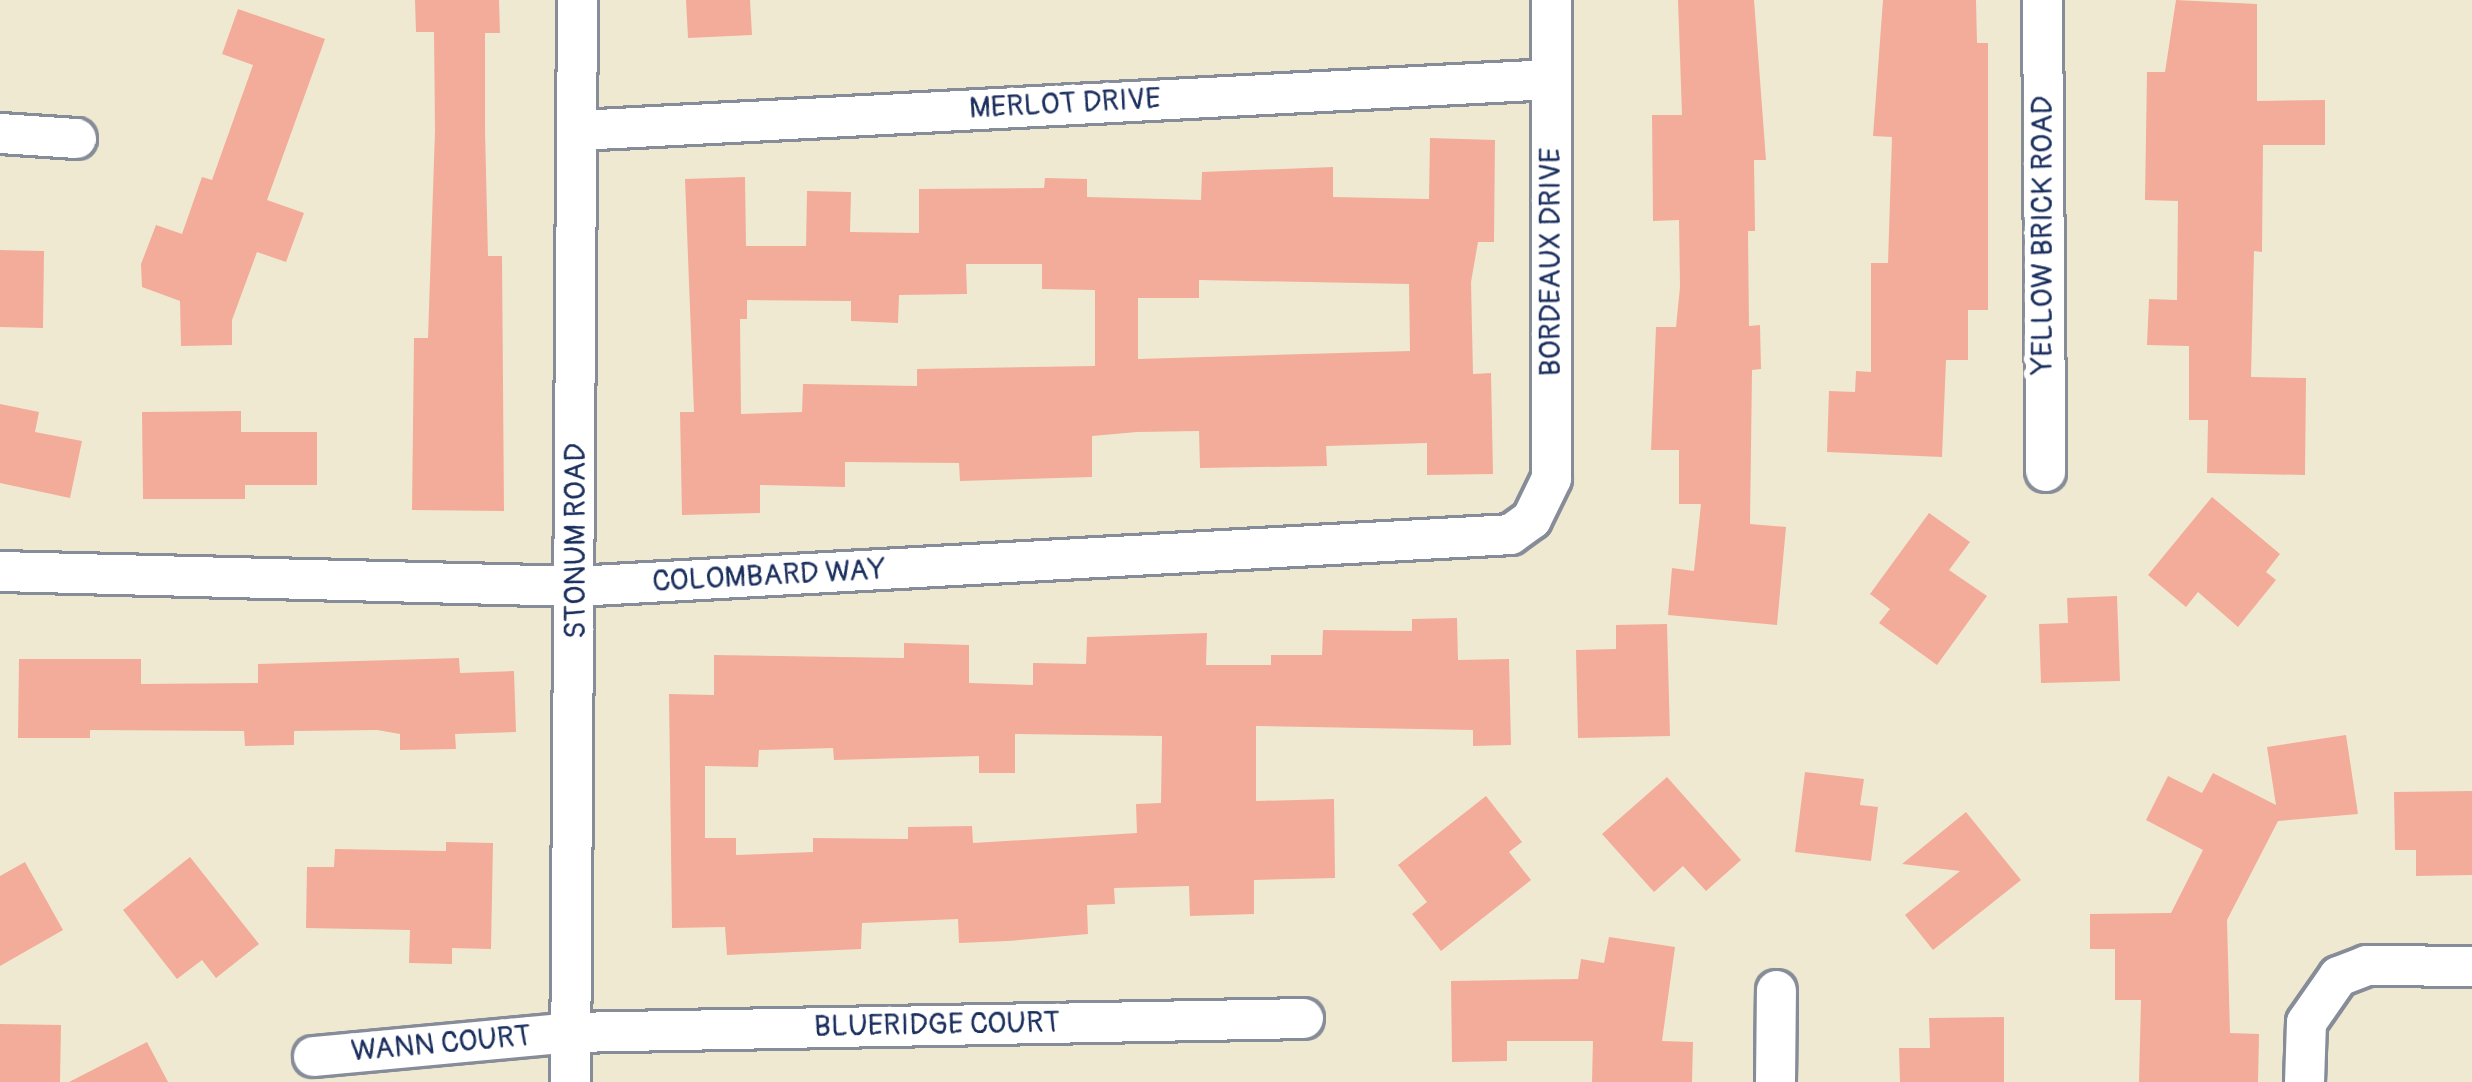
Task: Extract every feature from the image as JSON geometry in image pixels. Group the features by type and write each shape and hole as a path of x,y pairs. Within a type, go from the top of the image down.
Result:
{"street":[{"name":"STONUM ROAD","path":"570,1082 577,0"},
{"name":"BORDEAUX DRIVE","path":"1531,520 1551,478 1551,0"},
{"name":"YELLOW BRICK ROAD","path":"2042,0 2045,471"},
{"name":"MERLOT DRIVE","path":"578,130 1551,79"},
{"path":"0,133 76,138"},
{"name":"COLOMBARD WAY","path":"0,571 575,586 1491,541 1531,520"},
{"path":"2304,1082 2306,1022 2326,986 2366,965 2472,966"},
{"path":"1775,1082 1776,990"},
{"name":"BLUERIDGE COURT","path":"570,1032 1304,1018"},
{"name":"WANN COURT","path":"313,1056 570,1032"}],"building":[{"path":"415,0 499,0 500,33 485,33 485,130 488,256 502,256 504,511 412,510 414,338 428,338 435,131 434,32 416,32"},
{"path":"686,0 750,0 752,35 688,38"},
{"path":"1678,0 1754,0 1766,160 1754,160 1755,231 1748,231 1749,326 1760,325 1761,369 1752,370 1750,524 1786,527 1777,625 1668,615 1672,568 1694,571 1701,504 1679,504 1679,450 1651,450 1656,327 1676,327 1680,287 1679,220 1653,221 1652,115 1682,115"},
{"path":"1883,0 1976,0 1977,43 1988,43 1988,310 1968,310 1968,360 1946,360 1942,457 1827,452 1829,391 1855,392 1856,371 1871,372 1871,263 1888,263 1892,137 1873,136"},
{"path":"2176,0 2257,4 2257,101 2325,100 2325,145 2263,145 2262,252 2254,251 2251,377 2306,378 2305,475 2207,473 2208,420 2189,420 2189,346 2147,345 2149,299 2177,300 2178,201 2145,200 2147,72 2165,72"},
{"path":"238,9 325,39 267,200 304,213 286,262 257,252 232,320 232,345 181,346 180,301 142,287 141,264 156,225 182,234 202,177 212,180 253,65 222,54"},
{"path":"1430,138 1495,140 1494,242 1478,242 1471,282 1473,374 1491,373 1493,474 1427,475 1427,443 1326,446 1327,466 1200,468 1199,431 1137,432 1092,436 1092,477 960,481 959,463 845,462 845,487 760,485 760,513 682,515 680,412 694,412 685,179 745,177 746,246 806,246 807,191 851,192 850,232 919,233 919,189 1044,188 1045,178 1087,179 1087,197 1201,200 1202,172 1333,167 1333,197 1429,199","holes":["966,264 1042,264 1042,289 1095,290 1095,366 917,369 917,386 803,384 802,412 741,414 740,319 747,319 747,300 851,301 851,321 898,323 899,295 967,294","1199,280 1409,284 1410,351 1138,359 1138,298 1199,298"]},
{"path":"0,250 44,251 43,328 0,327"},
{"path":"0,404 39,412 35,432 82,441 70,498 0,483"},
{"path":"241,411 241,432 317,432 317,485 245,485 245,499 143,499 142,412"},
{"path":"2212,497 2280,554 2266,572 2276,580 2238,627 2198,592 2186,607 2148,575"},
{"path":"1929,513 1970,542 1949,570 1987,596 1937,665 1879,623 1890,609 1870,594"},
{"path":"2117,596 2120,681 2041,683 2039,624 2068,623 2067,598"},
{"path":"1457,618 1458,660 1509,659 1511,745 1473,746 1473,730 1256,726 1256,801 1334,799 1335,878 1254,880 1254,914 1190,916 1189,886 1114,888 1115,904 1087,905 1088,934 1008,941 959,943 958,919 862,923 861,949 727,955 725,927 672,928 669,694 714,695 714,655 904,658 904,643 969,645 969,683 1033,685 1033,663 1086,664 1087,637 1207,633 1206,665 1271,665 1271,655 1322,655 1323,630 1412,631 1412,619","holes":["1015,734 1162,736 1161,803 1136,804 1137,833 973,843 972,826 908,827 908,839 813,838 813,852 736,855 736,838 705,838 705,766 758,767 759,750 833,748 834,760 979,756 979,773 1015,773"]},
{"path":"1667,624 1670,736 1578,738 1576,650 1616,649 1616,625"},
{"path":"459,658 460,673 514,671 516,732 455,734 456,749 400,750 400,734 377,730 294,731 294,745 245,746 244,731 90,730 90,738 18,738 19,659 141,659 141,684 258,683 258,664"},
{"path":"2346,735 2358,814 2278,821 2227,920 2230,1033 2259,1034 2258,1082 2139,1082 2141,1000 2115,1000 2115,949 2090,949 2090,914 2171,913 2203,850 2146,820 2168,776 2202,793 2213,773 2276,805 2267,747"},
{"path":"1805,772 1864,779 1860,805 1878,807 1871,861 1795,852"},
{"path":"1667,777 1741,860 1706,891 1683,866 1654,892 1602,834"},
{"path":"2472,791 2472,875 2416,876 2416,850 2395,850 2394,792"},
{"path":"1486,796 1522,842 1509,852 1531,880 1441,951 1412,914 1427,902 1398,865"},
{"path":"1966,812 2021,880 1933,950 1905,915 1960,871 1902,864"},
{"path":"446,842 493,843 491,949 452,948 452,964 409,963 410,930 306,928 307,867 334,867 335,849 446,851"},
{"path":"190,857 259,944 216,978 202,960 177,979 123,910"},
{"path":"25,862 63,930 0,966 0,876"},
{"path":"1609,937 1675,947 1662,1041 1693,1042 1692,1082 1592,1082 1593,1041 1507,1041 1507,1061 1452,1062 1451,981 1578,979 1581,959 1604,963"},
{"path":"2004,1017 2004,1082 1900,1082 1899,1048 1930,1048 1929,1018"},
{"path":"0,1024 61,1025 60,1082 0,1082"},
{"path":"147,1042 168,1082 69,1082"}]}
